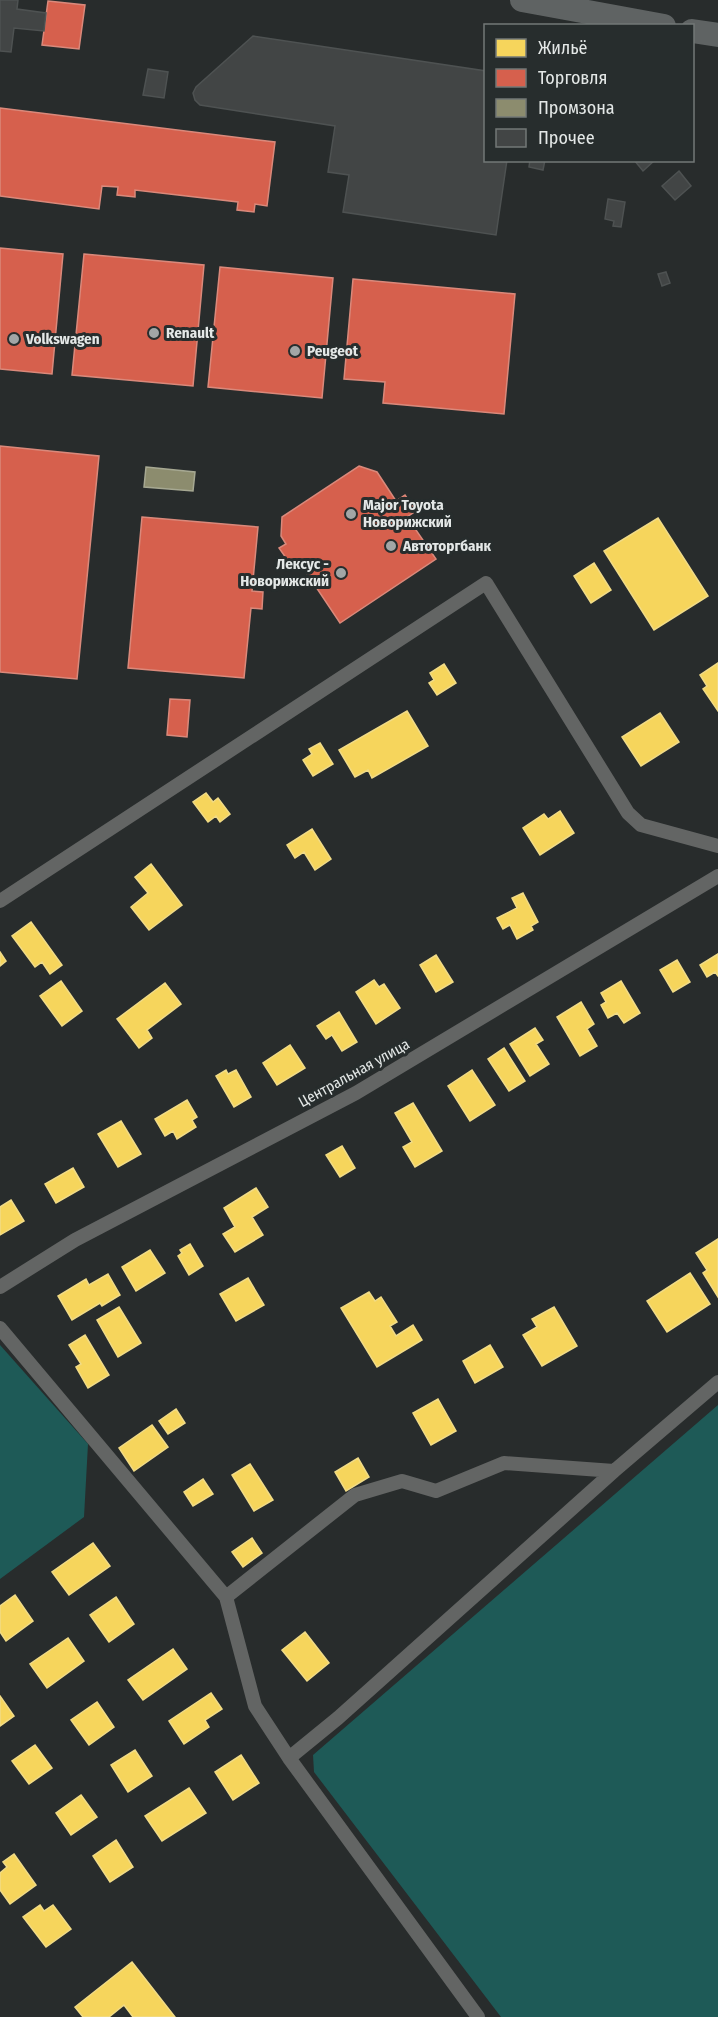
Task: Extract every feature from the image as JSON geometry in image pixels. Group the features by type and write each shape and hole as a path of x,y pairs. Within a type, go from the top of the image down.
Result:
{"highway":[{"path":"522,0 653,24"},
{"path":"694,31 718,35"}],"street":[{"path":"0,901 486,583 628,813 641,825 718,846"},
{"name":"Центральная улица","path":"0,1287 75,1240 356,1093 718,876"},
{"path":"0,1328 226,1597 255,1706 289,1758 478,2017"},
{"path":"289,1758 338,1718 614,1471 718,1382"},
{"path":"226,1597 355,1495 402,1481 436,1491 504,1462 614,1471"}],"shaded area":[{"path":"0,1345 88,1444 84,1517 0,1579"},
{"path":"718,1405 718,2017 501,2017 314,1772 313,1755"}],"building: Жильё":[{"path":"658,518 708,596 654,630 604,551"},
{"path":"594,563 611,590 591,603 574,576"},
{"path":"718,663 718,711 703,689 707,686 700,675"},
{"path":"444,664 456,683 437,695 429,683 434,680 430,673"},
{"path":"407,711 428,746 372,778 368,770 355,777 339,750"},
{"path":"660,713 679,742 641,766 622,737"},
{"path":"320,743 333,764 313,776 303,760 312,754 309,749"},
{"path":"206,793 213,802 218,798 230,814 220,822 216,816 208,822 193,802"},
{"path":"560,811 574,833 540,855 523,828 544,814 548,819"},
{"path":"312,829 331,859 315,870 304,852 295,858 287,845"},
{"path":"151,864 182,905 149,930 131,907 148,893 135,877"},
{"path":"523,893 538,922 531,926 533,930 517,939 510,925 503,929 497,918 517,908 512,898"},
{"path":"31,922 62,965 50,974 42,962 35,967 12,936"},
{"path":"0,952 6,961 0,966"},
{"path":"718,954 718,976 715,972 707,977 700,965"},
{"path":"436,955 453,982 436,992 420,965"},
{"path":"677,960 690,982 673,992 660,970"},
{"path":"374,980 379,987 384,984 400,1008 376,1024 356,992"},
{"path":"61,981 82,1011 62,1026 40,996"},
{"path":"621,981 640,1013 624,1023 617,1013 608,1018 601,1005 606,1002 601,993"},
{"path":"165,983 181,1004 147,1030 152,1038 139,1048 117,1019"},
{"path":"581,1002 594,1024 587,1029 597,1046 580,1056 557,1017"},
{"path":"339,1012 357,1042 342,1051 332,1035 326,1039 317,1026"},
{"path":"535,1028 543,1040 536,1044 549,1064 530,1076 510,1044"},
{"path":"290,1045 305,1068 277,1085 263,1063"},
{"path":"504,1048 525,1081 509,1091 488,1059"},
{"path":"226,1070 228,1074 236,1070 251,1097 234,1107 216,1076"},
{"path":"472,1070 495,1105 470,1121 448,1086"},
{"path":"187,1100 197,1117 192,1120 196,1127 177,1139 173,1131 165,1136 155,1119"},
{"path":"413,1103 442,1151 415,1167 403,1147 412,1142 395,1113"},
{"path":"121,1121 141,1154 118,1167 98,1134"},
{"path":"342,1146 355,1168 340,1177 326,1155"},
{"path":"73,1168 84,1187 56,1203 45,1184"},
{"path":"256,1188 268,1207 252,1217 263,1235 235,1252 223,1234 235,1227 224,1208"},
{"path":"11,1200 24,1221 0,1235 0,1207"},
{"path":"718,1239 718,1297 703,1273 707,1270 696,1253"},
{"path":"190,1244 203,1266 189,1275 178,1256 182,1253 180,1250"},
{"path":"150,1250 165,1273 136,1291 122,1267"},
{"path":"690,1273 710,1304 667,1332 647,1301"},
{"path":"108,1274 120,1295 102,1306 100,1303 72,1320 58,1296 86,1279 89,1285"},
{"path":"248,1278 264,1305 236,1321 220,1294"},
{"path":"369,1292 375,1301 381,1297 397,1322 390,1326 396,1336 413,1325 422,1340 377,1367 341,1308"},
{"path":"119,1307 141,1343 118,1357 97,1320"},
{"path":"554,1307 577,1346 542,1366 523,1335 537,1327 532,1319"},
{"path":"85,1335 109,1375 88,1388 76,1367 81,1364 69,1345"},
{"path":"490,1345 503,1367 475,1383 463,1361"},
{"path":"438,1399 456,1431 431,1445 413,1413"},
{"path":"176,1409 185,1423 168,1434 159,1421"},
{"path":"152,1425 168,1447 134,1471 119,1448"},
{"path":"358,1458 369,1477 346,1491 335,1472"},
{"path":"250,1464 273,1500 254,1511 232,1475"},
{"path":"203,1479 213,1494 193,1506 184,1492"},
{"path":"252,1538 262,1553 243,1567 232,1552"},
{"path":"93,1543 110,1566 69,1595 52,1572"},
{"path":"15,1595 33,1621 6,1641 0,1632 0,1606"},
{"path":"116,1597 134,1624 109,1642 90,1615"},
{"path":"305,1632 329,1663 307,1681 282,1650"},
{"path":"68,1638 84,1661 47,1688 30,1664"},
{"path":"173,1649 187,1669 143,1700 128,1680"},
{"path":"211,1693 222,1709 205,1720 209,1727 184,1744 169,1721"},
{"path":"0,1696 14,1716 0,1726"},
{"path":"97,1702 114,1727 89,1745 71,1720"},
{"path":"35,1745 52,1768 29,1784 12,1761"},
{"path":"135,1750 152,1776 128,1792 111,1765"},
{"path":"241,1755 259,1783 233,1800 215,1772"},
{"path":"189,1788 206,1813 162,1841 145,1816"},
{"path":"81,1795 97,1817 71,1835 56,1813"},
{"path":"116,1840 133,1867 110,1882 93,1856"},
{"path":"14,1854 36,1885 10,1904 0,1890 0,1873 7,1867 3,1862"},
{"path":"40,1905 44,1911 53,1905 71,1929 46,1947 23,1917"},
{"path":"132,1962 175,2017 133,2017 124,2005 109,2017 83,2017 75,2007"}],"building: Торговля":[{"path":"48,1 85,5 79,49 42,45"},
{"path":"0,108 275,142 267,206 255,204 254,212 237,210 238,202 135,190 135,197 117,195 118,187 102,186 99,209 0,196"},
{"path":"0,248 63,254 52,374 0,369"},
{"path":"84,254 204,265 193,386 72,375"},
{"path":"220,267 333,278 322,398 208,387"},
{"path":"353,279 515,294 504,414 383,403 385,382 344,379"},
{"path":"0,446 99,456 77,679 0,672"},
{"path":"359,466 377,472 396,501 405,495 416,511 407,517 436,559 340,623 298,560 291,565 279,548 286,544 281,536 282,517"},
{"path":"142,517 258,527 252,591 263,592 262,609 251,608 244,678 128,668"},
{"path":"170,699 190,700 187,737 167,735"}],"building: Промзона":[{"path":"146,467 195,472 193,491 144,487"}],"building: Прочее":[{"path":"0,0 18,0 17,9 46,13 44,31 14,28 11,52 0,51"},
{"path":"253,36 484,71 484,162 507,162 496,235 343,212 349,175 328,172 335,126 200,105 193,93 196,87"},
{"path":"148,69 168,72 164,98 143,95"},
{"path":"530,162 545,162 543,170 529,167"},
{"path":"636,162 653,162 643,171"},
{"path":"679,171 691,186 675,200 662,186"},
{"path":"608,199 625,202 621,227 613,226 614,221 605,219"},
{"path":"666,272 670,283 662,286 658,274"}],"place":[{"name":"Renault","path":"154,333"},
{"name":"Volkswagen","path":"14,339"},
{"name":"Peugeot","path":"295,351"},
{"name":"Major Toyota Новорижский","path":"351,514"},
{"name":"Автоторгбанк","path":"391,546"},
{"name":"Лексус - Новорижский","path":"341,573"}]}
